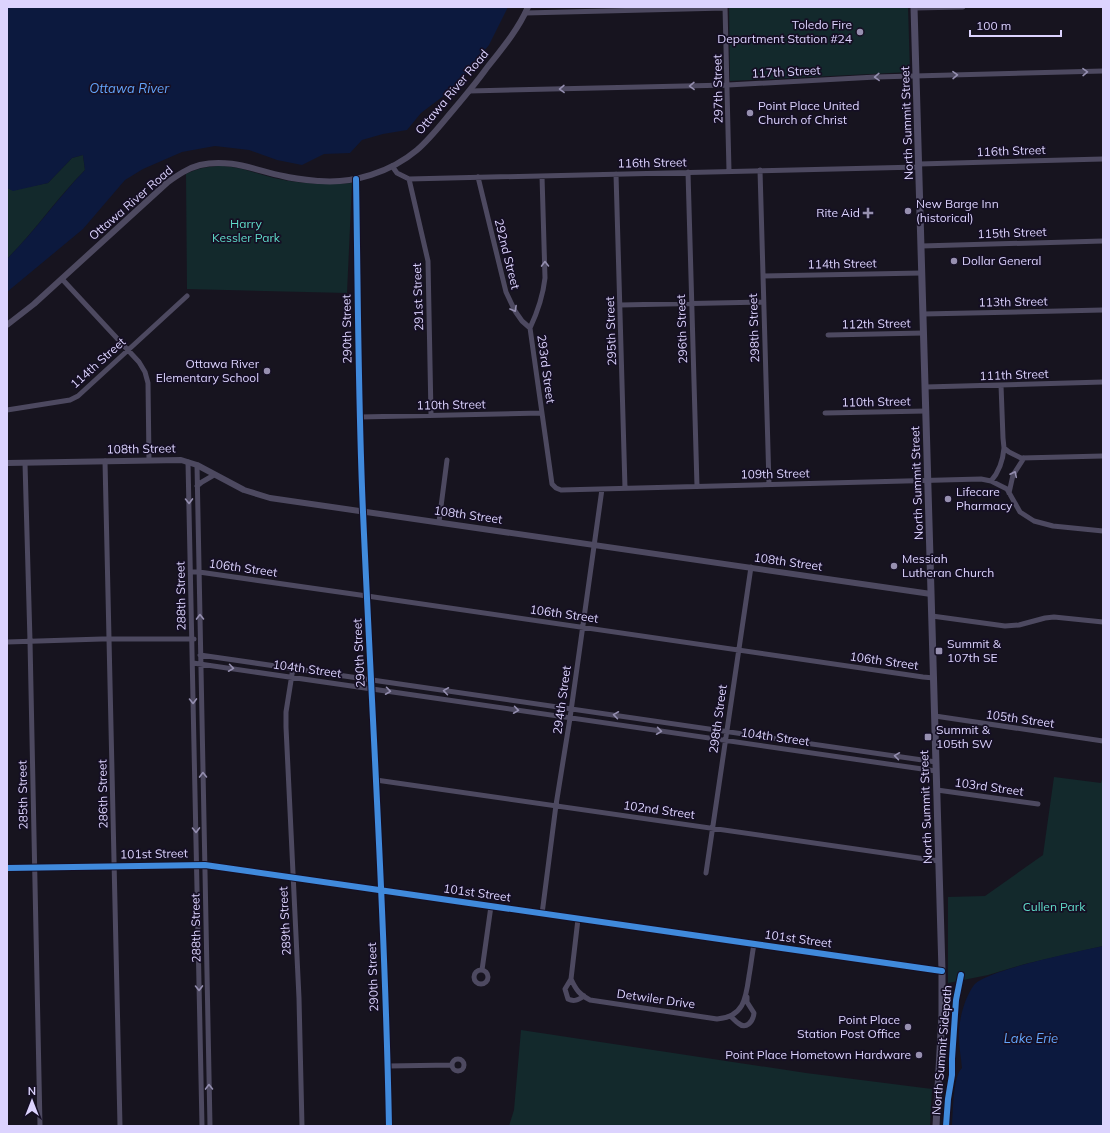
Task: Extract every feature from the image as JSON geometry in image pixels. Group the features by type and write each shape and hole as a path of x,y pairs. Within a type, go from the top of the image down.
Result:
{"main road":[{"name":"North Summit Street","path":"914,8 942,971 942,1014 936,1126"}],"street":[{"path":"914,8 963,7"},
{"path":"527,10 725,8"},
{"name":"297th Street","path":"725,8 729,171"},
{"name":"Ottawa River Road","path":"7,325 34,304 168,182 184,171 199,165 216,162 235,163 283,177 319,181 340,181 356,179 372,174 392,166 412,154 424,143 469,91 512,35 527,10"},
{"name":"117th Street","path":"469,91 728,85 916,76 1103,71"},
{"name":"116th Street","path":"409,179 729,171 1103,159"},
{"path":"392,166 397,173 409,179"},
{"name":"298th Street","path":"760,170 769,484"},
{"name":"296th Street","path":"688,172 697,486"},
{"name":"295th Street","path":"616,174 625,488"},
{"name":"293rd Street","path":"542,176 545,278 544,291 539,310 530,328 552,484 561,490"},
{"name":"292nd Street","path":"478,177 506,292 515,311 522,321 530,328"},
{"name":"290th Street","path":"356,179 363,511 381,891 389,1126"},
{"name":"291st Street","path":"409,179 429,269 431,415"},
{"name":"115th Street","path":"921,246 1103,241"},
{"name":"114th Street","path":"763,276 922,273"},
{"path":"62,279 139,362 145,372 148,383 149,460"},
{"name":"114th Street","path":"7,410 70,400 78,396 186,296"},
{"path":"620,305 764,302"},
{"name":"113th Street","path":"923,314 1103,310"},
{"name":"112th Street","path":"828,335 924,333"},
{"name":"111th Street","path":"925,387 1103,382"},
{"path":"1001,385 1004,455 999,469 991,481 1007,490 1020,512 1034,521 1053,526 1103,531"},
{"name":"110th Street","path":"826,413 926,411"},
{"name":"110th Street","path":"360,417 542,413"},
{"path":"1004,448 1014,456 1024,458 1103,456"},
{"path":"1009,493 1013,475 1024,458"},
{"name":"108th Street","path":"7,464 181,460 197,465 235,487 253,494 270,498 931,594"},
{"path":"439,522 448,460"},
{"name":"286th Street","path":"105,461 120,1126"},
{"name":"288th Street","path":"188,462 202,1126"},
{"name":"285th Street","path":"25,463 40,1126"},
{"name":"288th Street","path":"197,465 210,1126"},
{"path":"197,486 214,475"},
{"name":"109th Street","path":"561,490 981,479 991,481"},
{"name":"294th Street","path":"542,914 556,805 570,718 602,489"},
{"name":"298th Street","path":"706,872 751,567"},
{"name":"106th Street","path":"191,572 934,678"},
{"path":"932,616 1005,626 1019,625 1045,618 1103,622"},
{"path":"7,642 200,640"},
{"name":"104th Street","path":"200,655 936,762"},
{"name":"104th Street","path":"193,663 936,771"},
{"name":"289th Street","path":"293,668 286,712 286,727 299,998 302,1126"},
{"path":"467,703 468,694"},
{"name":"105th Street","path":"935,716 1103,741"},
{"path":"646,729 647,720"},
{"path":"194,730 202,730"},
{"path":"830,755 831,747"},
{"name":"102nd Street","path":"376,780 939,861"},
{"name":"103rd Street","path":"937,790 1038,804"},
{"path":"195,796 203,796"},
{"name":"101st Street","path":"7,868 205,865 942,971"},
{"path":"482,970 491,906"},
{"path":"578,919 571,979 565,989 568,999 579,1000 584,996"},
{"path":"730,1016 740,1025 750,1024 752,1021 754,1013 747,1002 747,996 754,944"},
{"path":"199,975 207,975"},
{"name":"Detwiler Drive","path":"571,979 575,988 590,1000 717,1019 730,1016 737,1012 743,1005 747,996"},
{"path":"388,1066 452,1065"}],"green space":[{"path":"729,7 908,7 910,72 730,81"},
{"path":"83,155 85,170 7,259 7,188 13,190 48,183 72,158"},
{"name":"Harry Kessler Park","path":"213,166 223,166 293,182 322,184 352,183 347,293 187,289 186,174 195,170"},
{"name":"Cullen Park","path":"1103,776 1103,946 1025,964 988,975 948,983 948,897 985,896 1043,855 1054,777 1101,783"},
{"path":"521,1030 806,1073 932,1089 930,1126 509,1126 514,1110"}],"water":[{"name":"Ottawa River","path":"7,7 508,7 489,45 454,88 421,113 407,130 383,134 362,140 350,153 324,154 302,165 277,160 249,150 215,146 182,152 143,169 125,180 83,229 7,292 7,259 85,170 83,155 72,158 48,183 13,191 7,188"},
{"name":"Lake Erie","path":"1103,946 1103,1126 952,1126 955,1086 959,1072 962,1068 959,1040 960,1019 966,1001 974,985 982,979 1014,967"}],"cycle path":[{"path":"356,179 361,470 381,896 389,1126"},
{"path":"7,868 205,865 942,971"},
{"name":"North Summit Sidepath","path":"946,1126 952,1075 956,1000 961,975"}],"place":[{"name":"Toledo Fire Department Station #24","path":"860,32"},
{"name":"Point Place United Church of Christ","path":"750,113"},
{"name":"New Barge Inn (historical)","path":"908,211"},
{"name":"Rite Aid","path":"868,213"},
{"name":"Dollar General","path":"954,261"},
{"name":"Ottawa River Elementary School","path":"267,371"},
{"name":"Lifecare Pharmacy","path":"948,499"},
{"name":"Messiah Lutheran Church","path":"894,566"},
{"name":"Summit & 107th SE","path":"939,651"},
{"name":"Summit & 105th SW","path":"928,737"},
{"name":"Point Place Station Post Office","path":"908,1027"},
{"name":"Point Place Hometown Hardware","path":"919,1055"}]}
